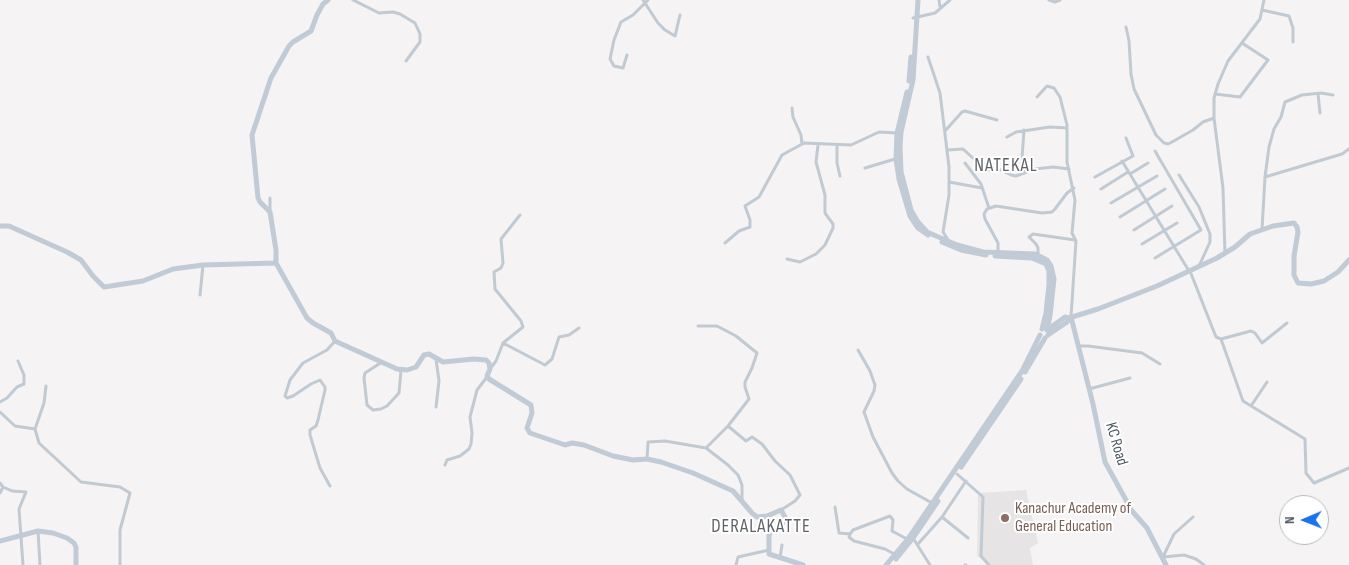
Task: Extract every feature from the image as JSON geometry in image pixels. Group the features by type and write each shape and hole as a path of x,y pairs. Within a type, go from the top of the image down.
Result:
{"main road":[{"path":"328,0 317,14 311,31 289,46 271,78 252,135 258,198 270,212 276,250 276,263 307,318 330,333 335,341 401,369 407,370 416,366 424,355 429,354 443,362 480,359 489,363 490,369 487,376 493,383 530,405 532,413 528,428 530,433 565,445 572,443 584,445 613,456 632,460 646,459 661,462 693,473 733,491 757,517 767,516 781,510 785,516 784,521 778,529 772,530 769,535 769,554 803,565"},
{"path":"917,0 913,80 899,134 896,159 901,190 913,222 928,236 949,244 1043,261 1049,271 1050,284 1044,333"},
{"path":"899,134 901,172 906,194 915,218 928,232 949,244"},
{"path":"1044,333 1065,318 1098,310 1199,267 1224,254 1250,234 1273,226 1294,223 1297,227 1294,276 1298,283 1311,284 1324,281 1338,272 1349,260"},
{"path":"0,226 9,226 81,260 104,287 143,281 174,269 203,265 276,263"},
{"path":"891,565 950,481 1022,371 1044,333 1050,318 1053,272 1047,260 1038,255 998,254"},
{"path":"1044,333 1066,322 1070,317"},
{"name":"KC Road","path":"1070,317 1079,346 1105,462 1132,510 1147,528 1166,565"},
{"path":"1050,318 1053,322 1058,322"},
{"path":"917,529 932,504 957,474 976,442"},
{"path":"0,541 38,531 54,533 71,540 76,547 76,565"},
{"path":"886,565 910,539"}],"street":[{"path":"353,0 379,13 393,12 400,14 415,23 420,34 420,42 406,62"},
{"path":"939,0 940,7"},
{"path":"915,18 935,13 950,0"},
{"path":"1049,0 1055,2 1060,0"},
{"path":"1224,254 1223,188 1214,118 1215,94 1228,61 1260,19 1264,0"},
{"path":"626,55 623,68 614,66 610,59 621,22 646,1 658,24 675,36 680,15"},
{"path":"1262,10 1289,16 1293,28 1293,42"},
{"path":"1126,27 1134,89 1156,135 1164,143 1168,144 1203,122 1214,118"},
{"path":"1215,94 1240,98 1268,60 1242,43"},
{"path":"928,57 940,93 947,150 949,194 944,232 949,244"},
{"path":"1037,97 1048,86 1054,88 1060,97 1067,128 1067,162 1075,200 1072,233 1076,240 1070,317"},
{"path":"1318,94 1320,113"},
{"path":"1262,231 1269,147 1285,102 1302,95 1332,95"},
{"path":"792,108 802,144 804,143"},
{"path":"944,131 965,111 997,120"},
{"path":"1006,137 1024,130 1050,127 1067,128"},
{"path":"1024,130 1022,158 1024,173"},
{"path":"725,243 739,231 750,227 750,220 745,206 760,198 782,155 804,143 851,145 879,132 899,134"},
{"path":"1095,177 1132,157 1133,154 1126,138"},
{"path":"787,260 800,262 816,254 825,245 833,228 833,224 825,213 825,195 816,162 818,145"},
{"path":"837,145 837,163 840,176"},
{"path":"947,150 963,149 986,170 1001,170 1016,176 1035,169 1052,166 1069,169"},
{"path":"1265,177 1342,154 1349,149"},
{"path":"1154,151 1201,228 1200,231 1155,258"},
{"path":"865,168 896,159"},
{"path":"1122,161 1190,271 1216,337 1221,339 1243,401 1304,439 1306,472 1314,483 1349,468"},
{"path":"965,163 983,188 989,208"},
{"path":"1101,189 1148,163"},
{"path":"1179,174 1199,207 1210,234 1210,242 1199,267"},
{"path":"1112,203 1157,176"},
{"path":"949,182 983,188"},
{"path":"998,254 998,243 984,214 989,208 996,206 1052,212 1067,193 1074,188"},
{"path":"1120,216 1165,189"},
{"path":"270,198 270,212"},
{"path":"1134,230 1172,206"},
{"path":"490,369 496,362 503,343 523,327 521,321 496,289 494,272 501,268 503,263 500,239 520,215"},
{"path":"1142,244 1177,224"},
{"path":"1038,255 1038,248 1029,237 1033,234 1076,240"},
{"path":"200,295 203,265"},
{"path":"1221,339 1234,334 1252,331 1262,343 1288,324"},
{"path":"698,326 717,326 736,336 757,353 744,387 749,399 728,426 706,448"},
{"path":"503,343 545,365 552,359 559,337 569,335 579,328"},
{"path":"330,486 320,468 310,435 310,430 316,426 318,420 325,387 320,380 293,396 287,398 285,396 290,380 303,363 327,350 335,341"},
{"path":"1079,346 1142,353 1160,364"},
{"path":"858,350 870,371 875,386 864,412 873,437 898,481 907,489 932,504"},
{"path":"436,359 439,381 436,407"},
{"path":"0,402 7,398 17,387 24,384 24,375 18,361"},
{"path":"382,361 365,374 364,388 367,405 373,410 387,406 398,393 401,369"},
{"path":"445,465 447,460 460,456 472,444 470,417 477,390 487,376"},
{"path":"1089,389 1130,378"},
{"path":"1251,406 1268,382"},
{"path":"46,386 44,404 35,429 39,443 81,482 120,487 130,493 120,530 120,565"},
{"path":"0,412 15,426 35,429"},
{"path":"728,426 746,441 752,437 762,444 775,461 790,475 800,495 795,501 781,510"},
{"path":"646,459 648,442 665,441 706,448 738,475 742,485 742,500"},
{"path":"957,474 983,497 981,556 989,565"},
{"path":"918,544 942,517 966,481"},
{"path":"0,483 3,487 12,491 26,492 19,509 23,565"},
{"path":"0,493 3,487"},
{"path":"835,507 840,533 850,534"},
{"path":"850,534 853,530 890,516 893,520 892,531 918,544 930,565"},
{"path":"1163,557 1174,534 1193,516"},
{"path":"942,517 968,538"},
{"path":"38,531 40,565"},
{"path":"850,534 850,538 854,541 885,549 896,555"},
{"path":"780,559 782,545"},
{"path":"736,565 738,557 769,550"},
{"path":"1163,557 1184,555 1196,559 1204,565"}],"shaded area":[{"name":"Kanachur Academy of General Education","path":"1026,490 1038,543 1030,548 1033,565 990,565 977,556 978,493"}],"place":[{"name":"Kanachur Academy of General Education","path":"1005,518"}],"district":[{"name":"NATEKAL","path":"1006,166"},
{"name":"DERALAKATTE","path":"761,527"}]}
